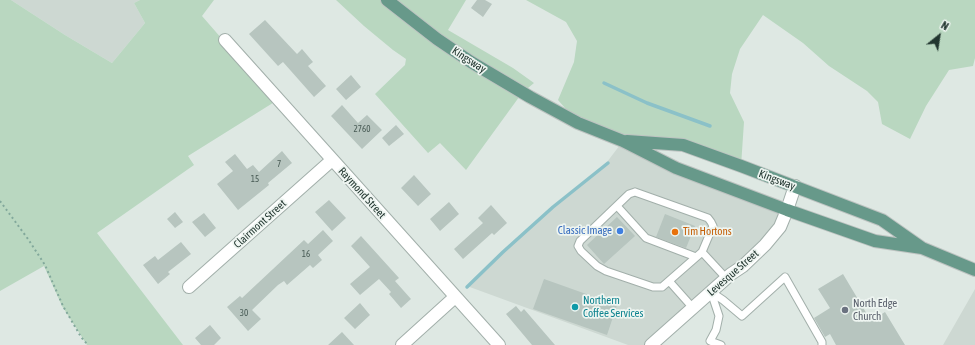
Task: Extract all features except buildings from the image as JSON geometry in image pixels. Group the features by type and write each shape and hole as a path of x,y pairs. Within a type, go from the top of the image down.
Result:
{"main road":[{"name":"Kingsway","path":"387,0 438,39 498,79 578,122 623,141 676,168 787,210 875,241 922,248"},
{"name":"Kingsway","path":"623,141 683,145 795,186 882,220 922,248 975,270"}],"street":[{"name":"Raymond Street","path":"224,40 499,345"},
{"name":"Clairmont Street","path":"189,287 332,160"},
{"name":"Levesque Street","path":"651,345 726,278 743,266 765,245 780,227 795,186"},
{"path":"402,345 455,297"}],"lane":[{"path":"635,192 708,218 712,226 702,252 662,287 652,287 606,271 597,266 581,251 578,246 580,242 629,194 635,192"},
{"path":"617,206 646,238 696,257"},
{"path":"702,252 726,278"},
{"path":"711,292 742,316 785,277 822,342 822,345"},
{"path":"669,281 693,308"},
{"path":"711,292 719,316 716,330 710,341 721,345"}],"path":[{"path":"0,201 45,265 63,306 88,345"}],"shaded area":[{"path":"11,0 140,0 134,3 145,23 112,63"},
{"path":"623,141 787,210 780,227 650,345 628,345 467,286 552,207 607,162"},
{"path":"975,289 975,345 943,345"}],"green space":[{"path":"0,0 11,0 112,63 145,23 134,3 140,0 214,0 202,16 276,101 188,156 194,165 97,233 183,345 87,345 62,306 44,266 0,291"},
{"path":"336,0 466,0 448,30 513,68 534,83 522,93 466,170 440,143 428,153 375,94 405,65 406,59 364,26"},
{"path":"526,0 975,0 975,58 973,66 949,70 926,106 910,139 882,124 878,102 867,91 829,66 803,43 763,15 740,49 732,74 730,93 744,122 741,166 683,145 623,141 578,123 558,100 574,62 577,41 566,22"}],"waterway":[{"path":"604,83 647,103 710,126"},
{"path":"467,287 553,207 608,163"}],"place":[{"name":"Classic Image","path":"620,231"},
{"name":"Tim Hortons","path":"675,232"},
{"name":"Northern Coffee Services","path":"575,307"},
{"name":"North Edge Church","path":"845,310"}]}
